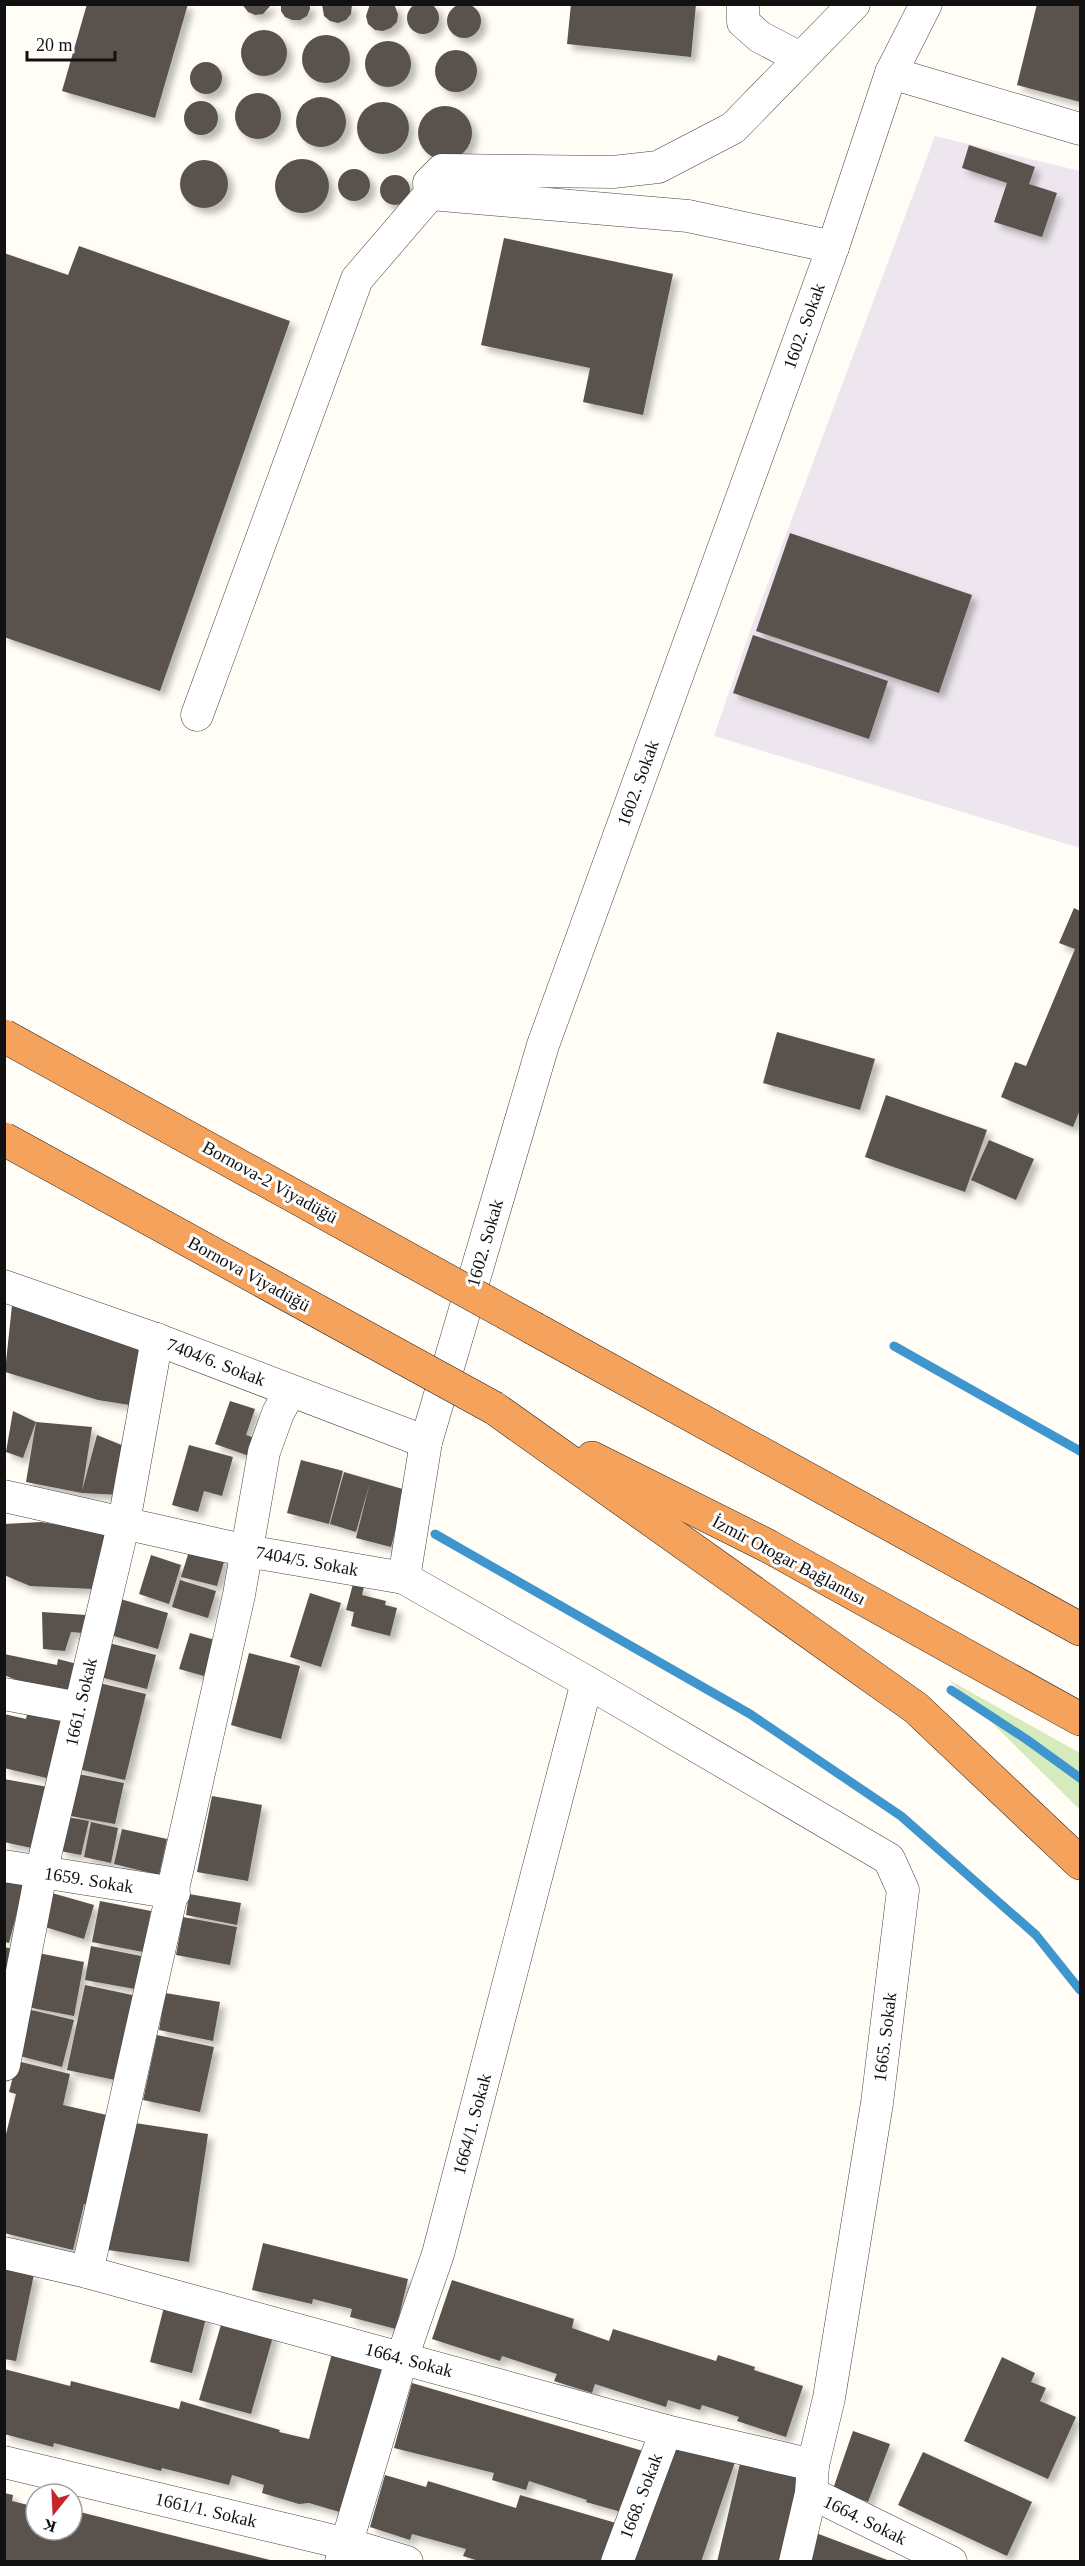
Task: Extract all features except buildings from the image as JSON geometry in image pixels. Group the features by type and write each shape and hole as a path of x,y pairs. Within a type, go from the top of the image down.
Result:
{"highway":[{"name":"Bornova-2 Viyadüğü","path":"4,1036 1080,1629"},
{"name":"Bornova Viyadüğü","path":"4,1139 494,1408"},
{"name":"İzmir Otogar Bağlantısı","path":"494,1408 768,1546 1080,1719"},
{"path":"494,1408 916,1708 1080,1863"}],"street":[{"path":"743,4 743,22 759,37 800,58"},
{"path":"197,715 357,279 430,194 429,183 442,170 613,172 658,167 733,128 854,4"},
{"name":"1602. Sokak","path":"404,1578 426,1442 543,1045 833,247 891,73 926,4"},
{"path":"891,73 1080,129"},
{"path":"430,194 688,216 833,247"},
{"name":"7404/6. Sokak","path":"4,1286 157,1339 426,1442"},
{"name":"1661. Sokak","path":"4,2065 10,2018 41,1873 124,1522 157,1339"},
{"path":"87,2272 174,1893 247,1551 264,1452 278,1413 290,1391"},
{"name":"7404/5. Sokak","path":"4,1496 247,1551 404,1578 587,1682"},
{"name":"1664/1. Sokak","path":"344,2553 402,2358 438,2254 587,1682"},
{"name":"1665. Sokak","path":"587,1682 889,1859 903,1890 877,2103 829,2398 795,2562"},
{"path":"4,1694 79,1708"},
{"name":"1659. Sokak","path":"4,1866 174,1893"},
{"name":"1664. Sokak","path":"4,2253 87,2272 666,2431 812,2479 951,2562"},
{"name":"1668. Sokak","path":"617,2562 666,2431"},
{"name":"1661/1. Sokak","path":"4,2462 344,2553 407,2562"}],"shaded area":[{"path":"935,136 1080,171 1080,848 714,736 750,631"}],"green space":[{"path":"949,1680 1080,1753 1080,1810"}],"waterway":[{"path":"894,1346 1080,1451"},
{"path":"435,1534 750,1714 901,1816 1036,1935 1080,1990"},
{"path":"951,1690 1080,1778"}]}
